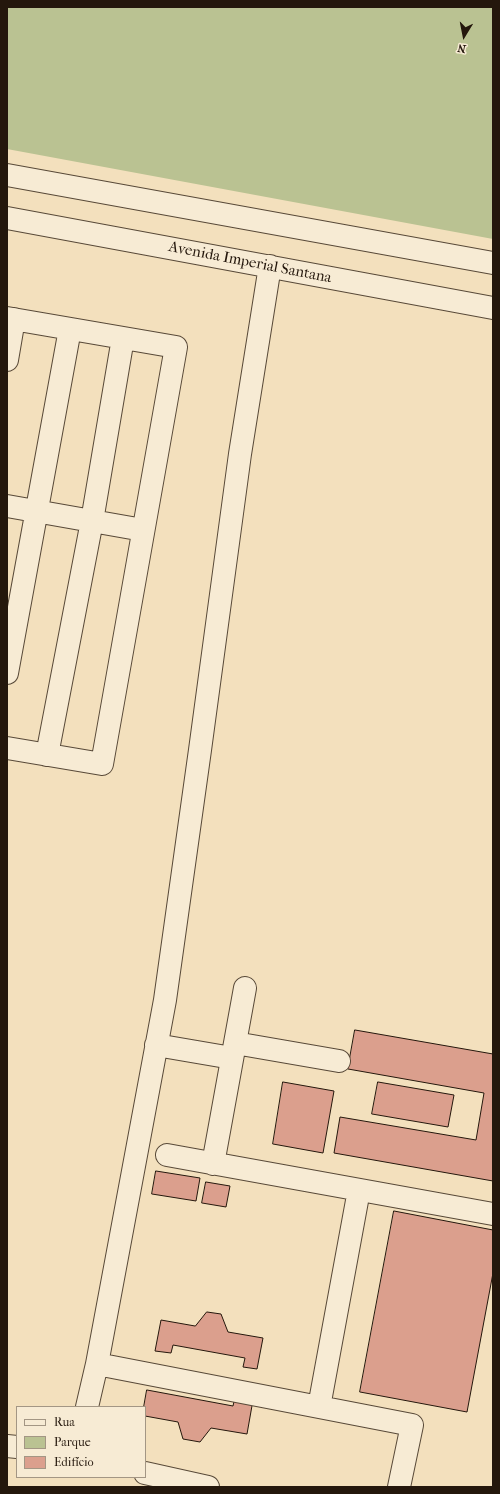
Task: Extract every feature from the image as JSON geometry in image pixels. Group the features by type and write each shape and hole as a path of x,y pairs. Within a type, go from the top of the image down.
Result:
{"street":[{"path":"7,175 493,263"},
{"name":"Avenida Imperial Santana","path":"7,218 493,308"},
{"path":"87,1406 97,1364 164,1000 199,758 240,454 270,266"},
{"path":"7,360 11,318 176,347 102,764 7,748"},
{"path":"7,673 70,329"},
{"path":"47,755 92,521 123,338"},
{"path":"7,506 143,530"},
{"path":"213,1164 245,988"},
{"path":"156,1045 234,1050 339,1061"},
{"path":"167,1155 493,1214"},
{"path":"319,1407 359,1190"},
{"path":"97,1364 412,1425 399,1487"},
{"path":"146,1472 208,1487"}],"green space":[{"path":"7,7 493,7 493,239 7,149"}],"building":[{"path":"355,1030 493,1054 493,1181 334,1153 340,1117 476,1140 484,1093 348,1069"},
{"path":"283,1082 334,1091 323,1153 273,1144"},
{"path":"378,1082 454,1095 448,1127 372,1114"},
{"path":"156,1171 200,1178 196,1201 152,1194"},
{"path":"206,1182 230,1186 226,1207 202,1203"},
{"path":"394,1211 493,1230 493,1273 467,1412 360,1392"},
{"path":"207,1312 221,1314 228,1332 263,1338 257,1369 243,1367 245,1358 173,1345 171,1353 155,1351 161,1320 195,1326"},
{"path":"147,1390 233,1406 235,1397 253,1400 247,1434 211,1428 200,1442 183,1439 178,1422 146,1416 146,1406 144,1406"}]}
